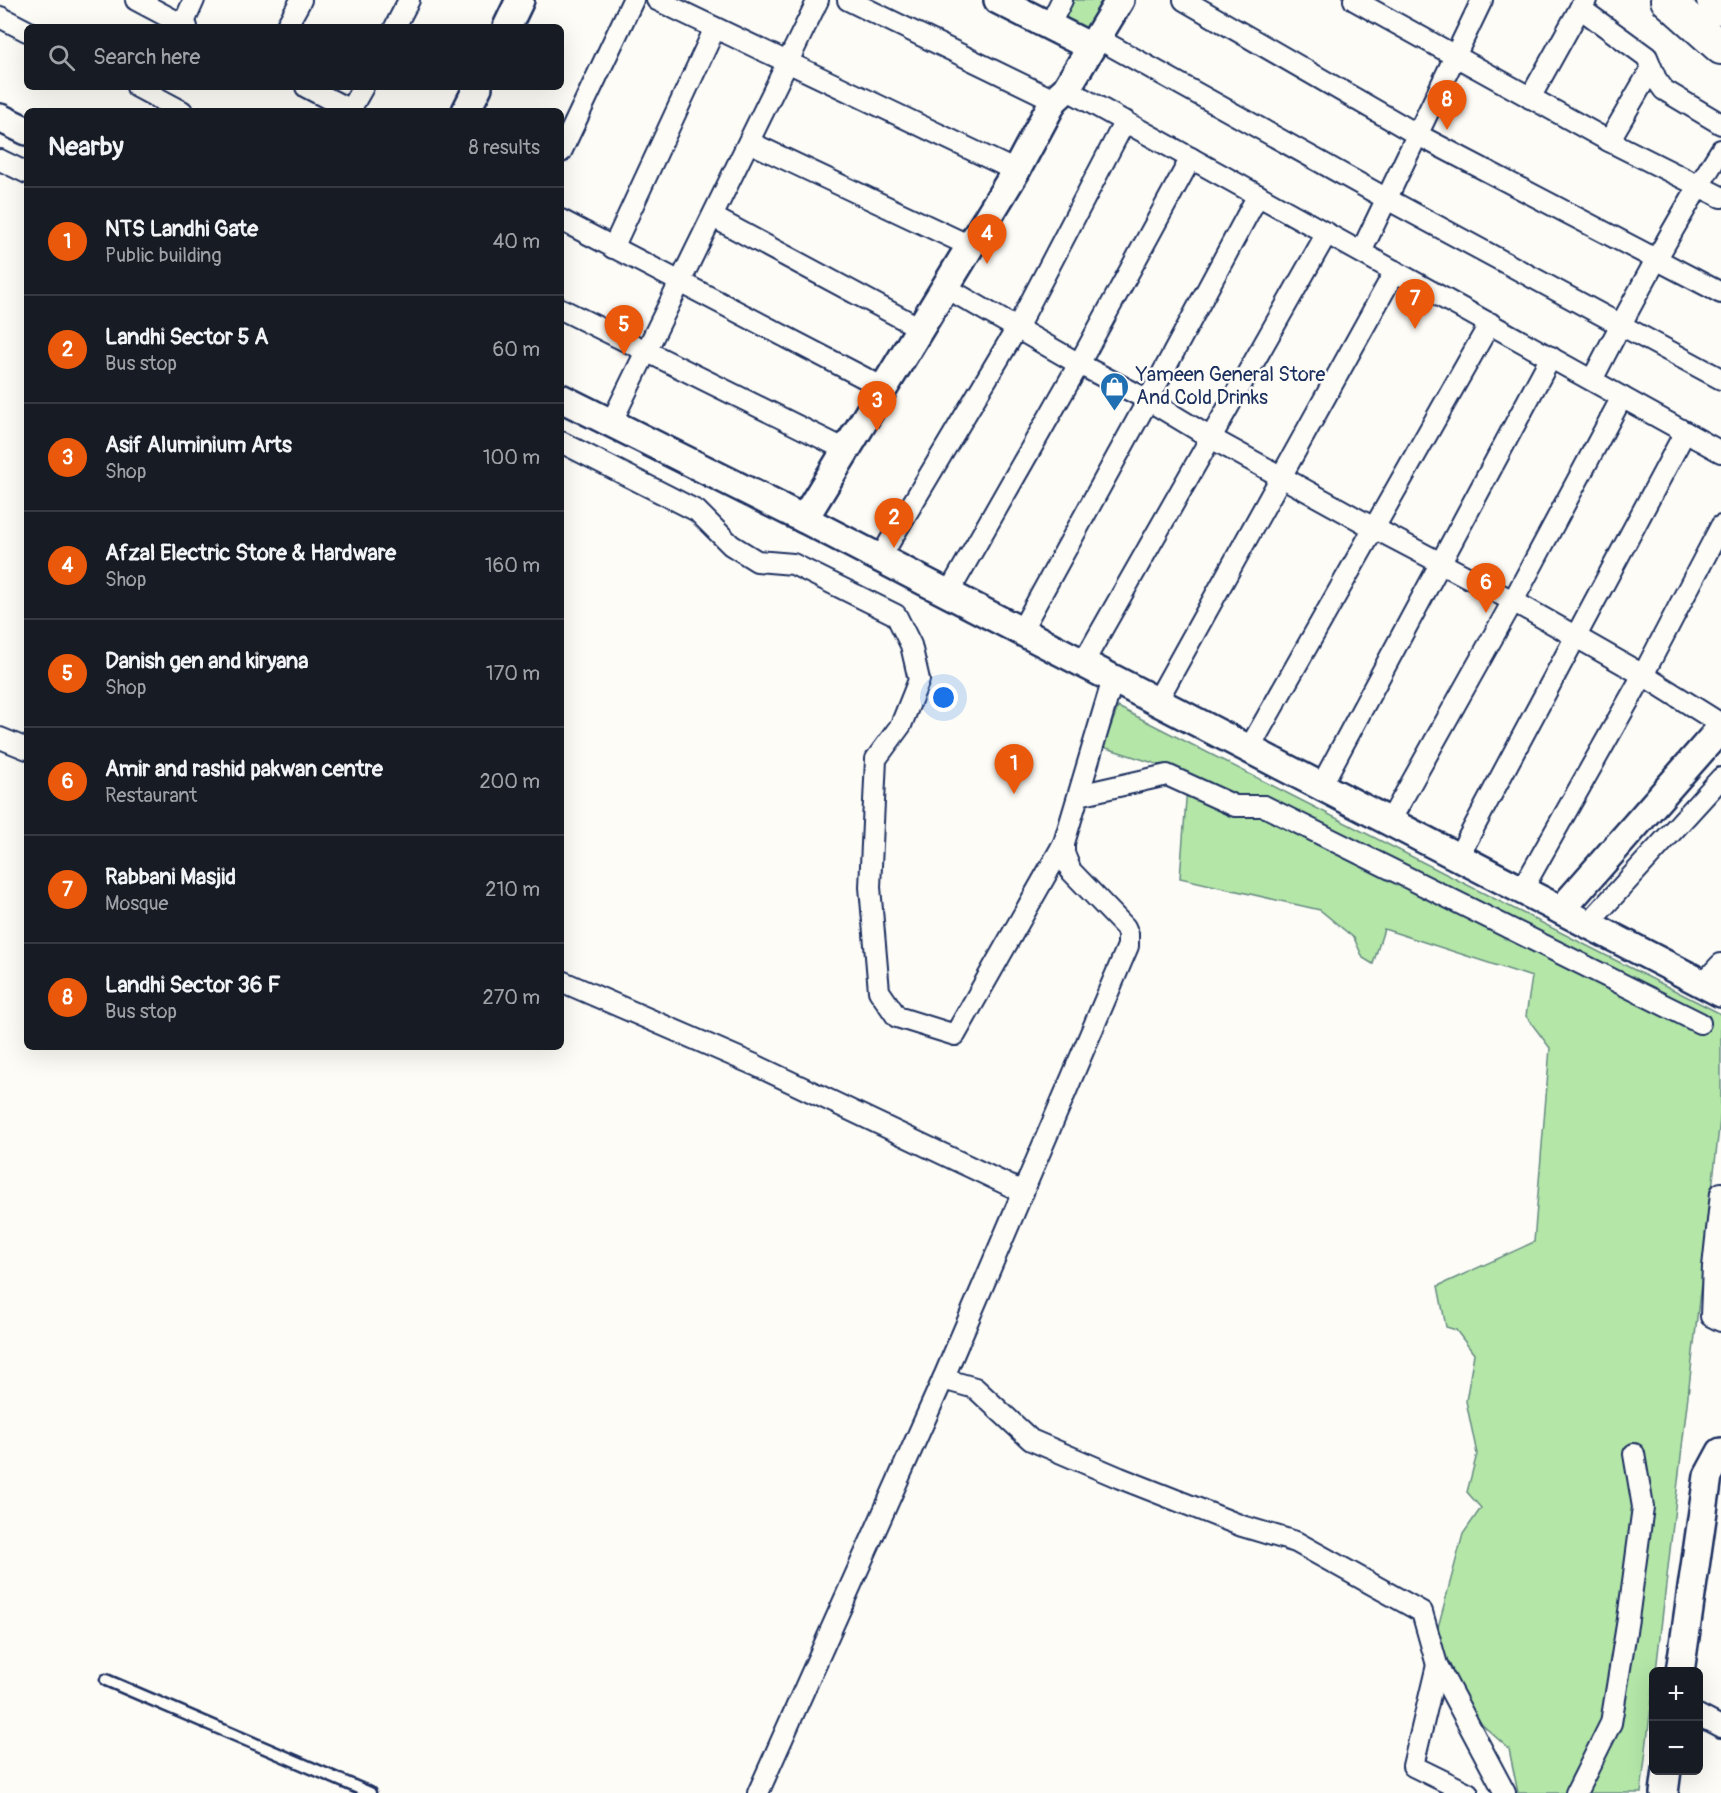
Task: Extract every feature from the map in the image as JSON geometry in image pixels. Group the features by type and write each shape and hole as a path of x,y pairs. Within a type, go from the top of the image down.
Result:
{"main road":[{"path":"1667,0 1721,48"},
{"path":"1713,0 1721,8"}],"street":[{"path":"136,0 180,24"},
{"path":"185,24 194,0"},
{"path":"288,24 300,0"},
{"path":"397,24 409,0"},
{"path":"508,24 520,0"},
{"path":"564,146 633,0"},
{"path":"657,0 1016,171"},
{"path":"611,423 818,0"},
{"path":"848,0 1125,121 1721,452"},
{"path":"998,0 1049,26 1094,42 1721,379"},
{"path":"1049,26 1062,0"},
{"path":"804,519 1016,171 1060,94 1120,0"},
{"path":"1184,0 1418,135 1721,293"},
{"path":"1361,252 1482,0"},
{"path":"1365,3 1455,58 1609,141 1721,197"},
{"path":"1530,98 1583,4 1647,57 1656,79 1664,90 1721,124"},
{"path":"0,17 24,29"},
{"path":"613,248 715,27"},
{"path":"1609,141 1651,69"},
{"path":"312,90 345,108"},
{"path":"352,108 362,90"},
{"path":"468,108 476,90"},
{"path":"145,95 175,108"},
{"path":"0,118 24,130"},
{"path":"880,558 1017,328 1125,121"},
{"path":"749,142 970,246"},
{"path":"1592,380 1699,185 1721,150"},
{"path":"948,594 1079,364 1191,158"},
{"path":"0,160 24,172"},
{"path":"1021,631 1258,195"},
{"path":"712,217 920,328"},
{"path":"564,222 884,388"},
{"path":"1083,663 1327,233"},
{"path":"1157,701 1395,271"},
{"path":"945,287 1079,364 1148,400 1211,438 1643,675 1721,726 1561,910"},
{"path":"564,311 846,450"},
{"path":"1249,749 1490,324"},
{"path":"1320,786 1551,357"},
{"path":"1390,821 1513,602 1622,397"},
{"path":"564,400 804,519 1712,988 1721,964"},
{"path":"1458,856 1685,432"},
{"path":"564,444 697,511 731,545 757,561 793,564 896,615 911,645 919,680 901,724 876,759 870,887 879,991 897,1017 955,1035 1064,843 1113,679"},
{"path":"1522,890 1643,675 1721,526"},
{"path":"0,738 24,748"},
{"path":"1079,795 1167,775 1235,806 1264,806 1700,1023"},
{"path":"1588,924 1721,778"},
{"path":"758,1793 943,1379 1128,946 1128,934 1125,927 1071,871 1064,853 1064,843"},
{"path":"564,982 755,1065 1023,1192"},
{"path":"1721,1193 1711,1316 1721,1321"},
{"path":"943,1379 975,1388 1031,1440 1242,1526 1296,1542 1422,1612 1437,1665 1505,1793"},
{"path":"1681,1667 1708,1476 1721,1452"},
{"path":"1576,1793 1611,1723 1644,1507 1634,1454"},
{"path":"1437,1665 1413,1766 1468,1793"},
{"path":"1703,1717 1721,1727"},
{"path":"1664,1793 1666,1775"}],"lane":[{"path":"106,1680 370,1793"}],"green space":[{"path":"1062,0 1120,0 1091,47 1049,26"},
{"path":"1118,707 1721,1014 1721,1111 1656,1667 1649,1667 1649,1724 1641,1793 1518,1793 1509,1749 1478,1721 1447,1664 1437,1631 1463,1534 1481,1508 1467,1492 1477,1454 1466,1401 1474,1354 1456,1330 1446,1327 1438,1286 1534,1242 1550,1048 1526,1016 1532,977 1384,929 1373,964 1363,958 1354,938 1320,910 1180,878 1188,774 1103,747"}],"place":[{"name":"Landhi Sector 36 F","path":"1447,130"},
{"name":"Afzal Electric Store & Hardware","path":"987,264"},
{"name":"Rabbani Masjid","path":"1415,329"},
{"name":"Danish gen and kiryana","path":"624,355"},
{"name":"Yameen General Store And Cold Drinks","path":"1115,412"},
{"name":"Asif Aluminium Arts","path":"877,431"},
{"name":"Landhi Sector 5 A","path":"894,548"},
{"name":"Amir and rashid pakwan centre","path":"1486,613"},
{"name":"NTS Landhi Gate","path":"1014,794"}]}
